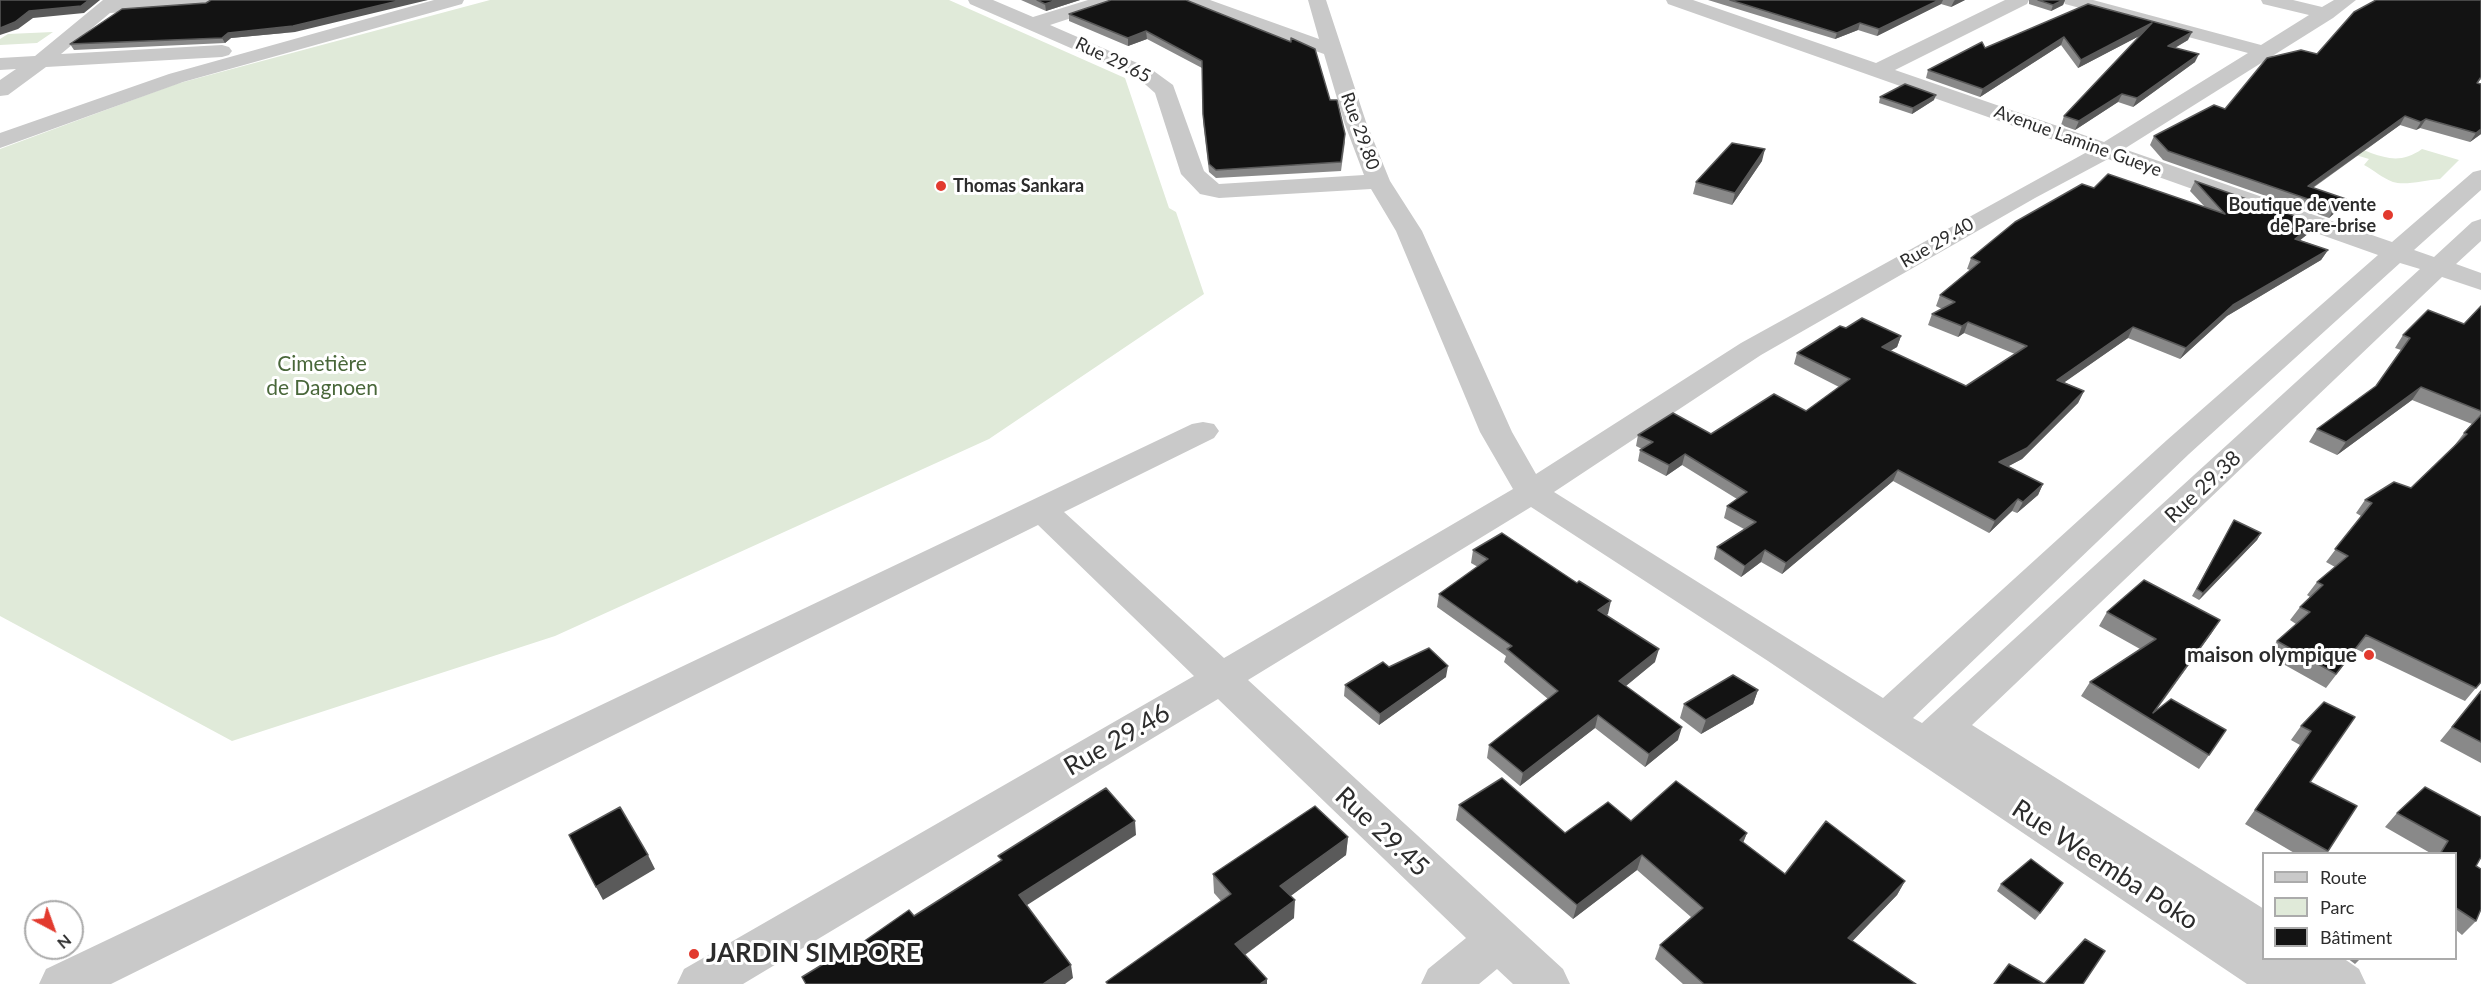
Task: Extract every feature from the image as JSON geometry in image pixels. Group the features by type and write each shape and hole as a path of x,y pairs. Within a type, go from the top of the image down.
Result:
{"street":[{"path":"0,90 40,62 109,4 209,0"},
{"name":"Rue 29.65","path":"977,0 1035,23 1144,73 1158,83 1165,90 1193,174"},
{"path":"1035,23 1107,0"},
{"path":"1192,0 1332,50"},
{"name":"Rue 29.80","path":"1193,174 1209,189 1219,191 1378,181 1355,122 1317,0"},
{"name":"Avenue Lamine Gueye","path":"1675,0 2481,282"},
{"path":"1711,12 1742,0"},
{"path":"1879,70 2019,0"},
{"path":"2072,0 2265,52"},
{"path":"2270,0 2326,14"},
{"name":"Rue 29.40","path":"1531,492 1751,349 2026,193 2106,151 2347,0"},
{"path":"0,141 137,91 281,47 449,1"},
{"path":"0,64 281,47"},
{"path":"1885,720 2178,447 2481,177"},
{"path":"1378,181 1409,231 1496,432 1531,492 1885,720 1934,736"},
{"name":"Rue 29.38","path":"1934,736 2481,227"},
{"path":"63,984 1203,431"},
{"name":"Rue 29.46","path":"702,984 1220,680 1531,492"},
{"name":"Rue 29.45","path":"1041,509 1220,680 1546,984"},
{"name":"Rue Weemba Poko","path":"1934,736 2262,933"},
{"name":"Rue Weemba Poko","path":"1934,736 2286,984"},
{"path":"1445,984 1497,940"},
{"path":"2305,960 2342,984"}],"green space":[{"name":"Cimetière de Dagnoen","path":"490,0 949,0 1125,78 1169,208 1176,212 1204,294 989,439 555,636 232,741 0,616 0,149 176,84"},
{"path":"53,32 37,43 0,45 0,39 8,34"},
{"path":"2345,144 2384,157 2402,158 2422,149 2459,160 2440,179 2398,183 2364,165 2369,159 2339,150"}],"building":[{"path":"0,0 89,0 81,6 29,11 15,22 0,28"},
{"path":"211,0 402,0 293,26 228,33 222,38 70,44 122,9 206,3"},
{"path":"1037,0 1057,0 1045,4"},
{"path":"1111,0 1186,0 1291,42 1291,38 1315,49 1330,100 1337,100 1345,134 1341,162 1216,170 1209,164 1203,114 1202,61 1146,31 1128,38 1069,14"},
{"path":"1730,0 1939,0 1879,29 1860,23 1837,33"},
{"path":"2038,0 2063,0 2053,5"},
{"path":"2376,0 2481,0 2481,77 2477,83 2481,84 2481,129 2476,133 2426,119 2421,122 2405,116 2308,186 2346,199 2334,208 2168,151 2154,136 2214,105 2225,109 2267,58 2301,50 2317,54 2354,12"},
{"path":"2088,4 2192,32 2168,46 2199,54 2137,98 2122,94 2079,121 2064,116 2152,23 2081,60 2064,37 1983,89 1928,70 1982,42 1985,48"},
{"path":"1905,84 1936,95 1913,108 1880,97"},
{"path":"1732,143 1765,149 1735,193 1696,182"},
{"path":"2108,174 2225,214 2195,181 2315,223 2295,239 2328,250 2233,305 2186,348 2133,327 2057,380 2084,391 2027,448 1999,462 2043,484 2023,502 2018,499 1995,521 1898,470 1786,563 1765,550 1745,566 1717,547 1756,522 1727,506 1747,492 1685,454 1669,465 1640,450 1653,442 1638,435 1673,413 1711,434 1774,394 1806,411 1850,379 1797,353 1840,326 1846,328 1862,318 1901,336 1882,347 1966,386 2027,346 1968,322 1962,326 1932,314 1955,302 1940,295 1980,262 1971,258 2015,222 2082,184 2094,188"},
{"path":"2481,306 2481,411 2421,387 2346,442 2317,429 2376,386 2410,338 2403,335 2428,310 2464,324"},
{"path":"2481,415 2481,682 2476,688 2366,635 2336,674 2277,641 2310,612 2300,607 2323,585 2317,582 2348,556 2335,549 2372,503 2365,500 2394,482 2411,488 2467,434 2464,433"},
{"path":"2234,520 2261,533 2203,593 2197,589"},
{"path":"1502,533 1577,583 1579,581 1611,601 1598,610 1659,649 1619,681 1682,727 1649,754 1598,715 1523,773 1489,745 1558,691 1507,649 1512,646 1439,594 1488,559 1473,550"},
{"path":"2144,580 2220,620 2153,713 2171,699 2226,730 2209,755 2090,682 2156,639 2107,612"},
{"path":"1429,648 1448,666 1380,714 1345,685 1383,662 1389,667"},
{"path":"1733,675 1758,690 1706,720 1684,704"},
{"path":"2481,691 2481,742 2452,727"},
{"path":"2324,702 2355,717 2310,782 2357,806 2328,851 2255,810 2311,731 2301,726"},
{"path":"1502,778 1565,833 1608,802 1631,821 1676,781 1747,833 1740,840 1785,874 1826,821 1905,881 1848,938 1916,984 1704,984 1660,945 1703,908 1642,855 1577,905 1459,805"},
{"path":"2425,787 2481,817 2481,857 2476,866 2481,869 2481,909 2476,921 2457,909 2457,852 2441,852 2448,841 2397,813"},
{"path":"1106,788 1135,821 1019,895 1071,965 1043,984 806,984 802,977 851,947 853,949 909,910 914,916 1002,860 998,856"},
{"path":"1315,806 1348,837 1280,886 1295,900 1235,944 1267,979 1260,984 1108,984 1106,982 1231,894 1213,874"},
{"path":"620,807 648,855 596,887 569,835"},
{"path":"2031,859 2063,883 2040,913 2001,884"},
{"path":"2085,939 2105,951 2083,984 2044,984"},
{"path":"2009,964 2044,984 1994,984"}],"place":[{"name":"Thomas Sankara","path":"941,186"},
{"name":"Boutique de vente de Pare-brise","path":"2388,215"},
{"name":"maison olympique","path":"2369,655"},
{"name":"JARDIN SIMPORE","path":"694,954"}]}
